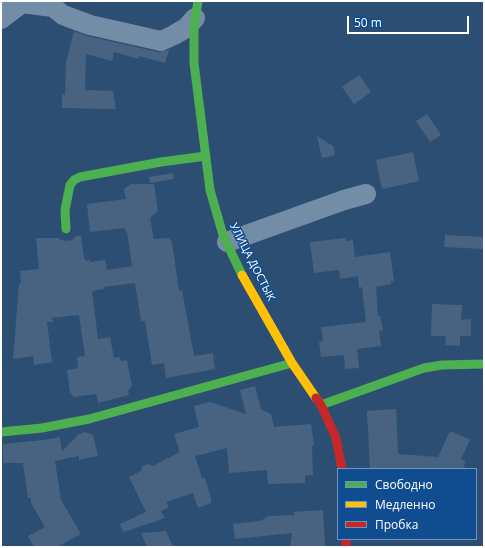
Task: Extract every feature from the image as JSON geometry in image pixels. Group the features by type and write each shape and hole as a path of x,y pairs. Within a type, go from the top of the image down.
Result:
{"street":[{"path":"1,19 16,2 52,4 63,15 90,25 161,40 186,28 196,10"},
{"name":"УЛИЦА ДОСТЫК","path":"196,10 194,63 210,190 219,222 238,267 292,363 321,405 336,438 342,468"},
{"path":"66,229 65,210 70,185 74,180 80,177 161,162 206,156"},
{"path":"227,242 344,200 366,194"},
{"path":"1,432 42,428 89,420 292,363"},
{"path":"321,405 424,368 442,365 484,364"}],"building":[{"path":"74,31 87,36 158,52 169,50 165,63 139,56 139,59 114,52 112,61 86,54 85,90 113,91 116,109 62,108 62,94 65,95 66,62"},
{"path":"359,75 371,92 354,104 342,87"},
{"path":"427,114 441,135 430,142 416,121"},
{"path":"317,136 333,146 335,155 322,158"},
{"path":"413,152 419,181 382,189 376,160"},
{"path":"173,173 174,179 150,183 149,177"},
{"path":"131,184 154,184 158,211 150,218 154,239 169,238 172,242 179,291 182,290 194,356 213,353 215,369 166,378 164,363 152,365 145,321 141,321 135,283 103,287 104,289 92,291 98,339 110,337 114,358 120,357 121,361 127,360 132,386 128,391 129,395 98,403 96,394 74,397 70,392 67,370 78,368 77,357 85,356 79,315 52,318 53,322 47,322 52,362 34,365 33,356 13,359 19,284 21,283 20,271 39,269 36,238 58,238 67,241 81,235 84,259 86,261 90,260 90,262 105,260 107,270 132,266 127,231 125,232 125,228 90,232 87,204 126,199 124,189"},
{"path":"445,235 484,237 484,249 444,247"},
{"path":"345,238 346,241 353,240 355,257 390,252 394,281 391,281 391,284 376,287 378,316 380,316 383,330 379,331 381,346 357,349 359,368 345,369 344,355 321,357 319,342 323,341 321,327 366,322 362,287 359,288 358,276 340,279 339,270 314,273 310,242"},
{"path":"432,304 462,305 461,320 471,319 471,336 460,336 460,346 445,345 446,336 431,336"},
{"path":"255,386 261,409 271,414 274,427 311,424 314,446 312,446 313,475 305,476 305,483 268,484 267,470 229,473 227,448 195,456 202,478 205,478 211,503 198,508 193,493 166,502 169,507 161,511 165,518 123,532 120,524 146,512 129,477 141,471 142,466 148,464 153,466 180,452 174,434 199,427 194,406 210,402 246,414 240,390"},
{"path":"396,409 398,454 438,457 450,431 470,440 461,459 465,460 464,468 370,468 367,411"},
{"path":"85,432 93,435 98,456 79,460 79,456 55,461 61,500 81,534 57,547 34,547 28,536 45,527 31,503 31,498 28,498 23,463 3,463 3,444 60,437 62,451 79,434"},
{"path":"323,510 325,547 290,547 292,533 235,539 233,524 260,521 269,516 294,515 294,512"},
{"path":"166,531 173,547 147,547 141,533"}],"traffic: fast":[{"path":"198,1 194,26 194,63 210,190 223,235 242,275"},
{"path":"66,229 65,210 70,185 74,180 80,177 161,162 206,156"},
{"path":"1,432 42,428 89,419 292,363"},
{"path":"321,405 424,368 442,365 484,364"}],"traffic: slow":[{"path":"242,275 292,363 316,398"}],"traffic: jam":[{"path":"316,398 321,405 336,438 342,468"},
{"path":"346,540 346,547"}]}
